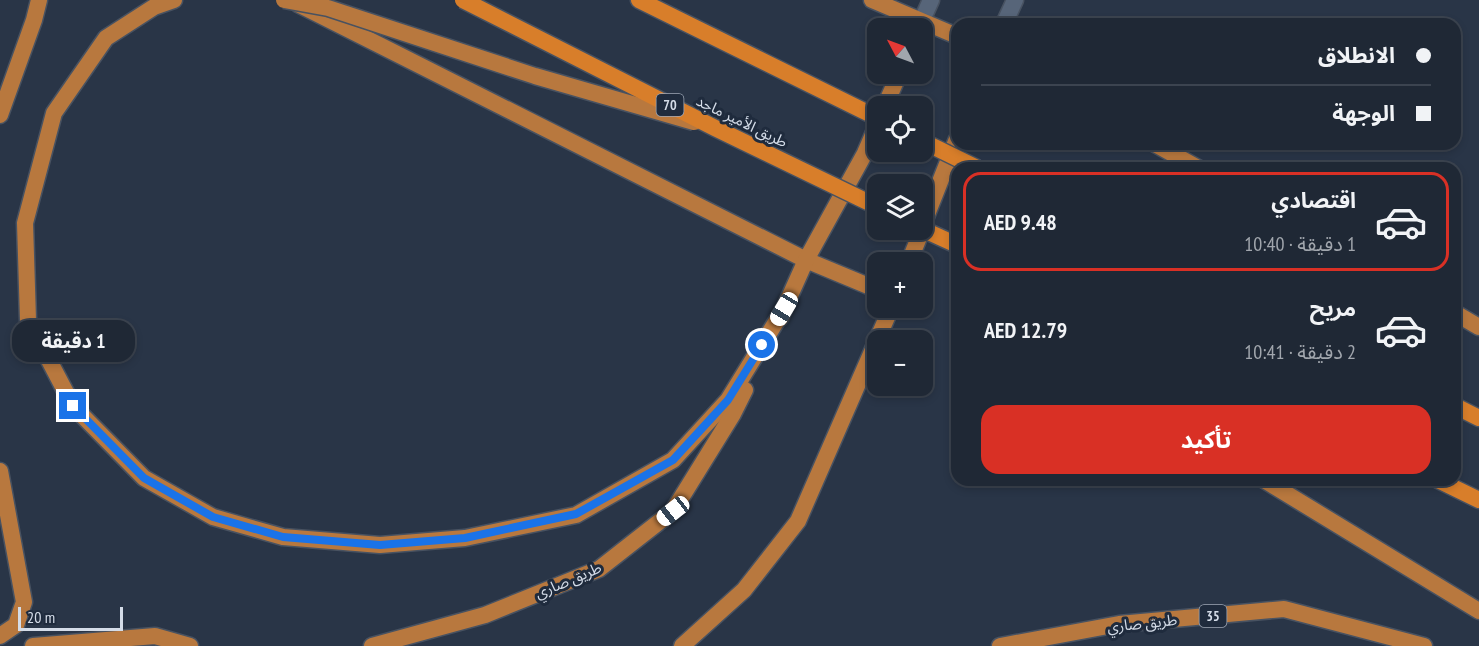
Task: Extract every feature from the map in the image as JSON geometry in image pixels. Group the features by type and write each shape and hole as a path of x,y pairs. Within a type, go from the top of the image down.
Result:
{"highway":[{"name":"طريق الأمير ماجد","path":"463,0 715,128 867,202"},
{"path":"639,0 867,115"},
{"path":"933,146 965,162"},
{"path":"933,233 951,242"},
{"path":"1461,409 1479,418"},
{"path":"1450,486 1479,500"}],"main road":[{"path":"0,115 39,0"},
{"path":"174,0 154,7 106,38 54,114 25,223 28,320 73,406 144,478 213,517 283,537 380,545 465,538 576,514 673,460 728,400 784,309"},
{"path":"284,0 328,8 535,76 715,128"},
{"path":"289,0 806,260 867,285"},
{"path":"872,0 908,18"},
{"path":"923,18 931,0"},
{"path":"1007,18 1015,0"},
{"path":"933,28 951,34"},
{"name":"طريق صاري","path":"372,646 485,615 599,569 673,511 734,414 806,260 867,148"},
{"path":"933,200 953,150"},
{"path":"1166,150 1187,162"},
{"path":"1461,317 1479,328"},
{"path":"682,646 744,590 798,521 887,318"},
{"path":"1461,320 1479,328"},
{"path":"0,471 24,602 16,625 0,636"},
{"path":"1274,486 1479,611"},
{"name":"طريق صاري","path":"1000,646 1119,624 1284,609 1424,646"},
{"path":"33,646 155,636 190,646"}],"route":[{"path":"73,406 144,478 213,517 283,537 380,545 465,538 576,514 673,460 728,400 762,345"}]}
